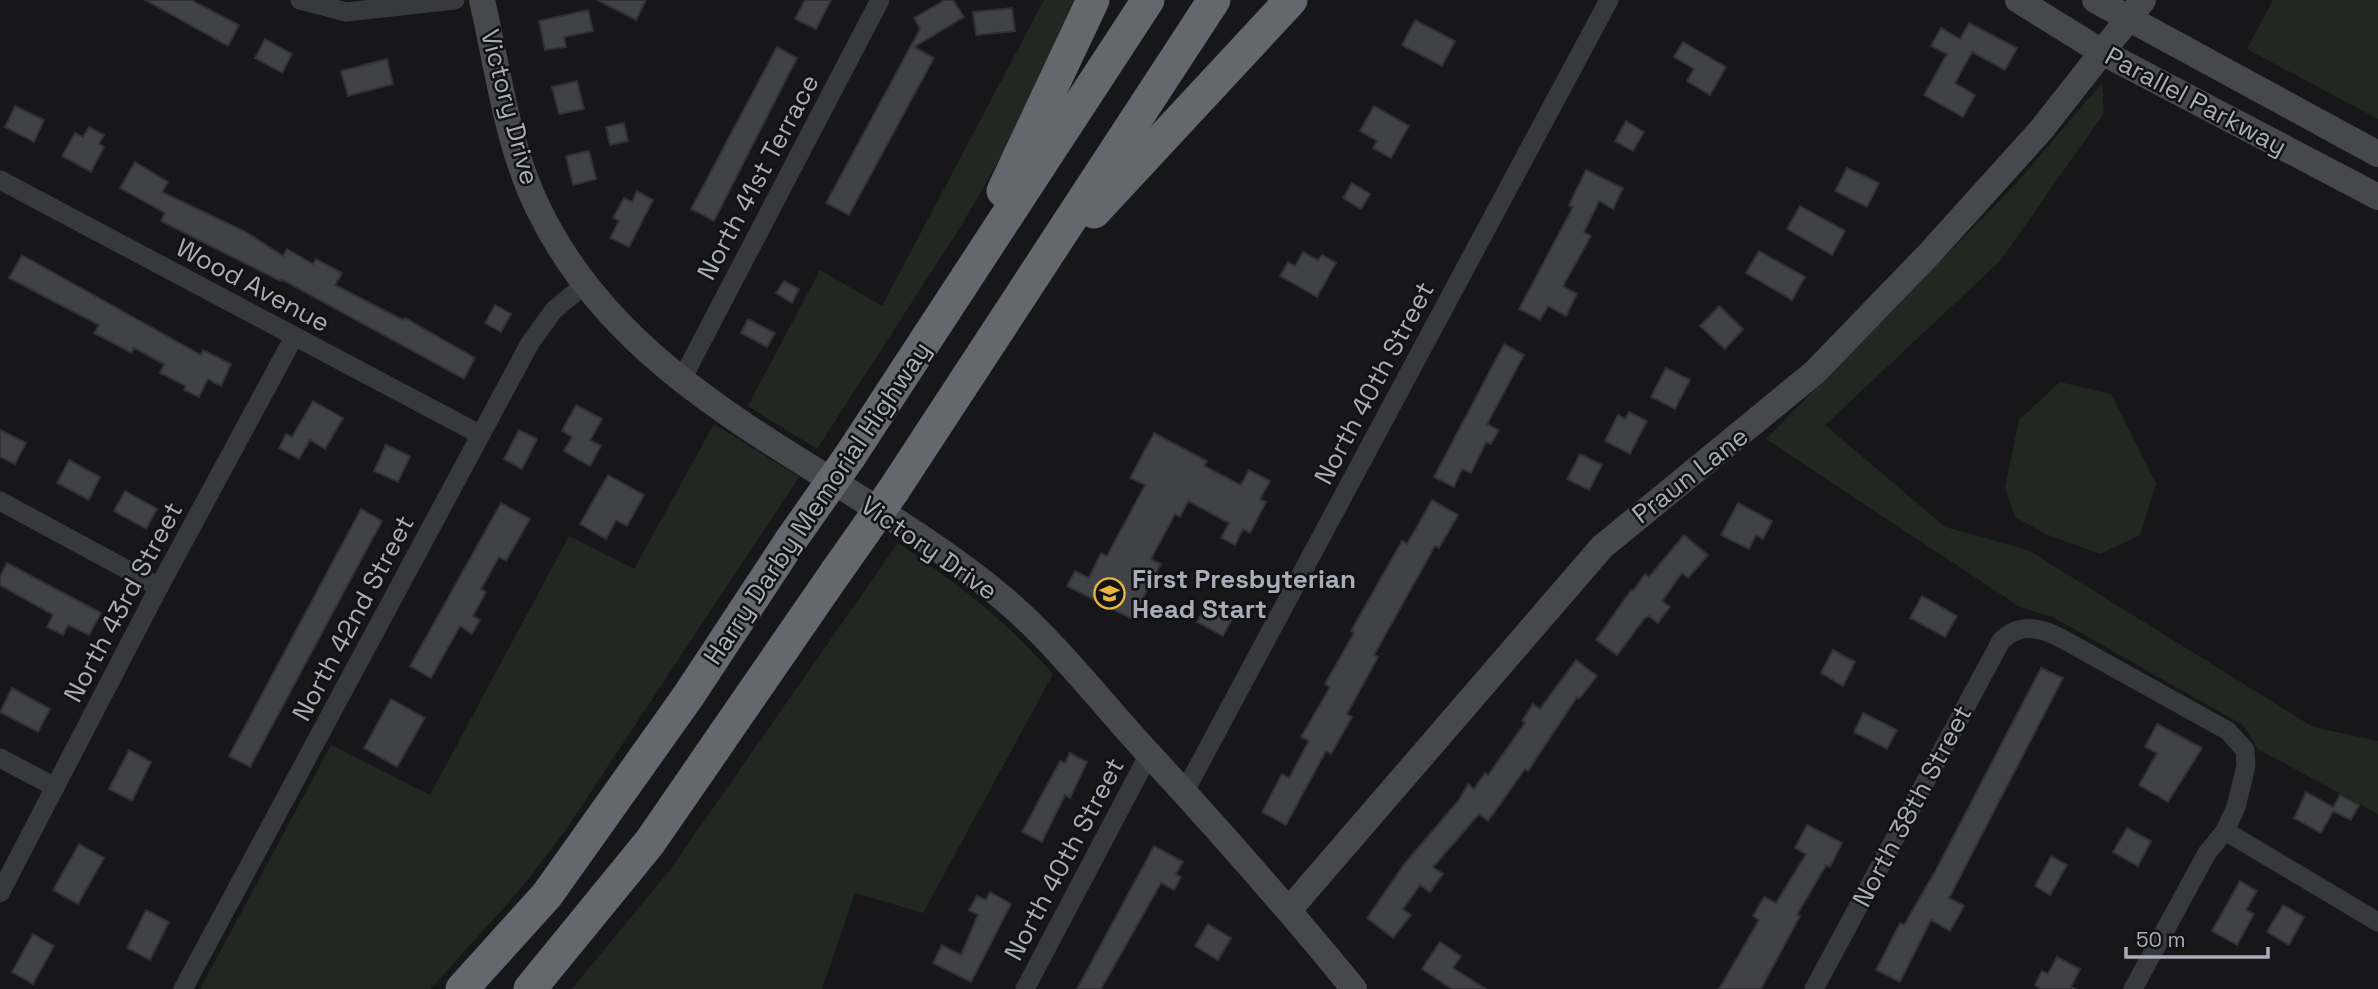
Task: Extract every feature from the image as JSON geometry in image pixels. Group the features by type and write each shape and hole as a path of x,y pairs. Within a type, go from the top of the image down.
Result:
{"highway":[{"path":"952,300 1093,0"},
{"name":"Harry Darby Memorial Highway","path":"462,989 547,895 689,695 850,456 1148,0"},
{"name":"Harry Darby Memorial Highway","path":"530,989 650,842 893,491 1214,0"},
{"path":"1031,280 1291,0"}],"main road":[{"name":"Victory Drive","path":"482,0 516,146 529,184 539,210 585,285 634,340 682,379 759,435 933,546 985,583 1027,620 1185,791 1289,910 1345,985"},
{"name":"Parallel Parkway","path":"2018,0 2102,52 2378,197"},
{"name":"Parallel Parkway","path":"2095,0 2137,8 2378,154"},
{"name":"Praun Lane","path":"1289,910 1602,547 1815,372 1930,253 2042,130 2137,8"}],"street":[{"path":"300,0 346,12 455,0"},
{"name":"North 41st Terrace","path":"682,379 880,0"},
{"name":"North 40th Street","path":"1185,791 1609,0"},
{"name":"Wood Avenue","path":"0,180 481,435"},
{"name":"North 42nd Street","path":"183,989 530,343 554,310 585,285"},
{"name":"North 43rd Street","path":"0,893 159,587 295,337"},
{"path":"0,501 159,587"},
{"name":"North 38th Street","path":"1814,989 2001,641 2018,630 2039,628 2059,636 2228,732 2245,750 2246,766 2236,807 2225,831"},
{"name":"North 40th Street","path":"1025,989 1149,754"},
{"path":"0,758 55,787"},
{"path":"2133,989 2207,853 2225,831 2378,922"}],"shaded area":[{"path":"1044,0 1077,0 1002,155 961,226 817,449 748,406 820,270 882,306"},
{"path":"2273,0 2378,0 2378,119 2247,49"},
{"path":"2102,83 2104,113 2000,261 1825,425 1945,527 2028,550 2313,727 2378,741 2378,814 2258,749 2243,725 2053,617 2020,607 1766,439 2015,185"},
{"path":"2060,382 2111,394 2156,484 2140,535 2100,554 2048,535 2015,517 2005,488 2019,420"},
{"path":"714,424 799,477 565,831 522,887 437,982 430,989 200,989 331,745 430,795 569,536 634,569"},
{"path":"898,543 980,603 1017,636 1053,674 923,913 855,893 822,989 572,989 669,871"}],"building":[{"path":"145,0 191,0 239,25 228,46"},
{"path":"597,0 646,0 636,20"},
{"path":"805,0 831,0 816,29 795,19"},
{"path":"945,0 953,0 964,17 914,47 934,58 849,215 826,203 920,29 914,18"},
{"path":"1012,8 1015,31 976,35 973,12"},
{"path":"588,10 593,31 564,37 566,47 545,50 539,21"},
{"path":"1415,20 1455,41 1442,66 1402,45"},
{"path":"1969,23 2017,48 2005,70 1972,52 1955,83 1975,95 1963,117 1924,95 1947,54 1931,46 1941,28 1960,39"},
{"path":"265,39 292,54 282,73 255,58"},
{"path":"1683,42 1726,67 1710,95 1687,81 1694,69 1674,57"},
{"path":"777,47 797,58 714,221 691,209"},
{"path":"387,59 393,84 348,96 341,71"},
{"path":"577,81 584,109 559,114 552,87"},
{"path":"15,106 44,120 34,142 5,127"},
{"path":"1374,106 1409,126 1391,158 1373,148 1377,141 1360,131"},
{"path":"1626,121 1644,132 1633,151 1615,141"},
{"path":"624,123 628,141 610,145 606,127"},
{"path":"89,127 104,135 99,144 104,147 91,172 62,156 75,133 83,137"},
{"path":"589,151 596,179 573,185 566,156"},
{"path":"135,162 168,182 162,192 246,232 283,256 287,249 313,264 316,259 342,273 335,285 403,320 405,318 475,358 464,379 281,279 280,281 161,221 165,213 120,188"},
{"path":"1847,168 1879,183 1867,207 1835,191"},
{"path":"1586,170 1623,188 1613,209 1599,201 1584,232 1591,236 1563,286 1577,294 1566,316 1548,306 1540,320 1519,309 1573,207 1569,205"},
{"path":"1352,183 1370,194 1361,209 1343,198"},
{"path":"637,191 653,200 629,247 610,238 619,221 613,218 624,198 632,202"},
{"path":"1800,206 1845,231 1832,255 1787,229"},
{"path":"1759,251 1805,277 1792,300 1746,273"},
{"path":"1303,252 1318,260 1322,255 1336,263 1317,297 1280,276 1288,262 1295,266"},
{"path":"22,255 201,355 203,350 231,364 221,386 208,379 199,397 184,390 186,386 160,373 164,364 134,348 132,353 94,333 99,325 9,278"},
{"path":"784,281 799,289 792,303 776,293"},
{"path":"495,305 511,314 501,332 485,323"},
{"path":"1719,306 1743,329 1725,349 1700,326"},
{"path":"748,319 775,333 767,347 741,333"},
{"path":"1504,344 1524,355 1487,424 1499,430 1491,444 1486,442 1471,473 1462,469 1454,487 1434,477"},
{"path":"1666,368 1690,380 1675,409 1651,397"},
{"path":"313,401 343,418 325,449 310,440 299,459 279,448 286,434 292,437"},
{"path":"576,405 602,419 590,440 601,446 590,466 564,451 572,437 562,431"},
{"path":"1629,412 1647,421 1630,454 1605,441 1618,415 1625,419"},
{"path":"0,430 26,443 15,464 0,457"},
{"path":"519,430 537,439 522,469 504,459"},
{"path":"1154,433 1207,461 1204,466 1241,485 1249,470 1270,481 1260,499 1266,502 1250,533 1243,529 1235,545 1221,538 1229,523 1188,501 1180,517 1175,514 1151,559 1161,564 1132,619 1067,586 1075,571 1089,578 1101,553 1107,556 1145,485 1130,478"},
{"path":"386,445 410,456 398,482 374,471"},
{"path":"1580,454 1602,465 1589,490 1567,479"},
{"path":"69,460 100,477 89,500 57,483"},
{"path":"608,475 644,495 627,526 616,520 606,539 580,524"},
{"path":"125,491 157,509 146,529 114,511"},
{"path":"1432,500 1458,515 1439,548 1435,546 1374,655 1378,657 1347,714 1352,717 1331,754 1326,751 1286,825 1262,812 1282,774 1289,778 1309,741 1301,737 1330,687 1325,684 1354,633 1351,631 1402,541 1407,544"},
{"path":"501,503 530,519 506,561 499,557 481,589 486,592 473,616 480,620 472,634 460,626 431,678 410,666"},
{"path":"1738,503 1772,521 1763,539 1756,535 1749,549 1721,535"},
{"path":"361,509 382,521 250,767 229,756"},
{"path":"1684,535 1708,555 1688,578 1682,573 1662,601 1670,607 1658,623 1649,616 1644,619 1617,655 1596,640 1631,590 1633,591 1645,574 1649,577"},
{"path":"7,563 101,613 89,635 68,625 63,635 47,627 53,615 0,585 0,576"},
{"path":"1922,596 1957,616 1945,637 1910,618"},
{"path":"1207,603 1233,617 1223,636 1197,622"},
{"path":"1833,650 1855,662 1843,686 1821,673"},
{"path":"1576,660 1597,676 1579,699 1577,697 1528,771 1525,769 1488,821 1479,814 1433,867 1443,874 1430,892 1420,885 1403,909 1411,915 1393,938 1367,918 1405,863 1459,800 1468,784 1474,789 1485,773 1488,775 1525,723 1522,721 1533,704 1540,709"},
{"path":"2041,668 2063,678 1949,898 1964,906 1950,931 1931,920 1900,982 1876,970 1900,923 1904,925 1936,870"},
{"path":"12,688 50,709 38,732 0,712"},
{"path":"391,699 425,718 397,767 364,748"},
{"path":"1863,713 1897,730 1887,749 1854,732"},
{"path":"2157,724 2202,748 2168,802 2139,785 2157,753 2145,747"},
{"path":"129,750 151,762 132,801 109,789"},
{"path":"1070,753 1087,762 1070,798 1065,795 1042,842 1022,832 1060,761 1065,763"},
{"path":"2306,792 2333,807 2340,795 2359,805 2351,820 2333,811 2321,833 2294,818"},
{"path":"1807,825 1842,843 1830,867 1826,865 1797,915 1800,916 1761,989 1719,989 1759,920 1753,916 1764,897 1776,903 1806,854 1795,848"},
{"path":"2127,828 2151,841 2138,866 2113,852"},
{"path":"79,844 104,858 78,904 53,890"},
{"path":"1154,846 1183,862 1176,874 1181,877 1174,890 1161,883 1101,989 1077,989"},
{"path":"2051,856 2067,865 2050,895 2035,886"},
{"path":"2240,881 2257,891 2246,910 2254,914 2237,945 2212,931"},
{"path":"990,892 1011,904 971,982 933,963 942,945 961,955 978,915 969,910 977,896 986,900"},
{"path":"2283,905 2304,917 2289,945 2267,932"},
{"path":"146,910 169,922 150,960 127,948"},
{"path":"1208,924 1231,938 1218,960 1195,946"},
{"path":"33,934 54,946 33,984 12,972"},
{"path":"1440,942 1461,956 1453,968 1486,989 1452,989 1422,969"},
{"path":"2057,957 2080,969 2071,987 2076,989 2041,989 2035,985 2042,971 2048,974"}],"place":[{"name":"First Presbyterian Head Start","path":"1109,594"}]}
